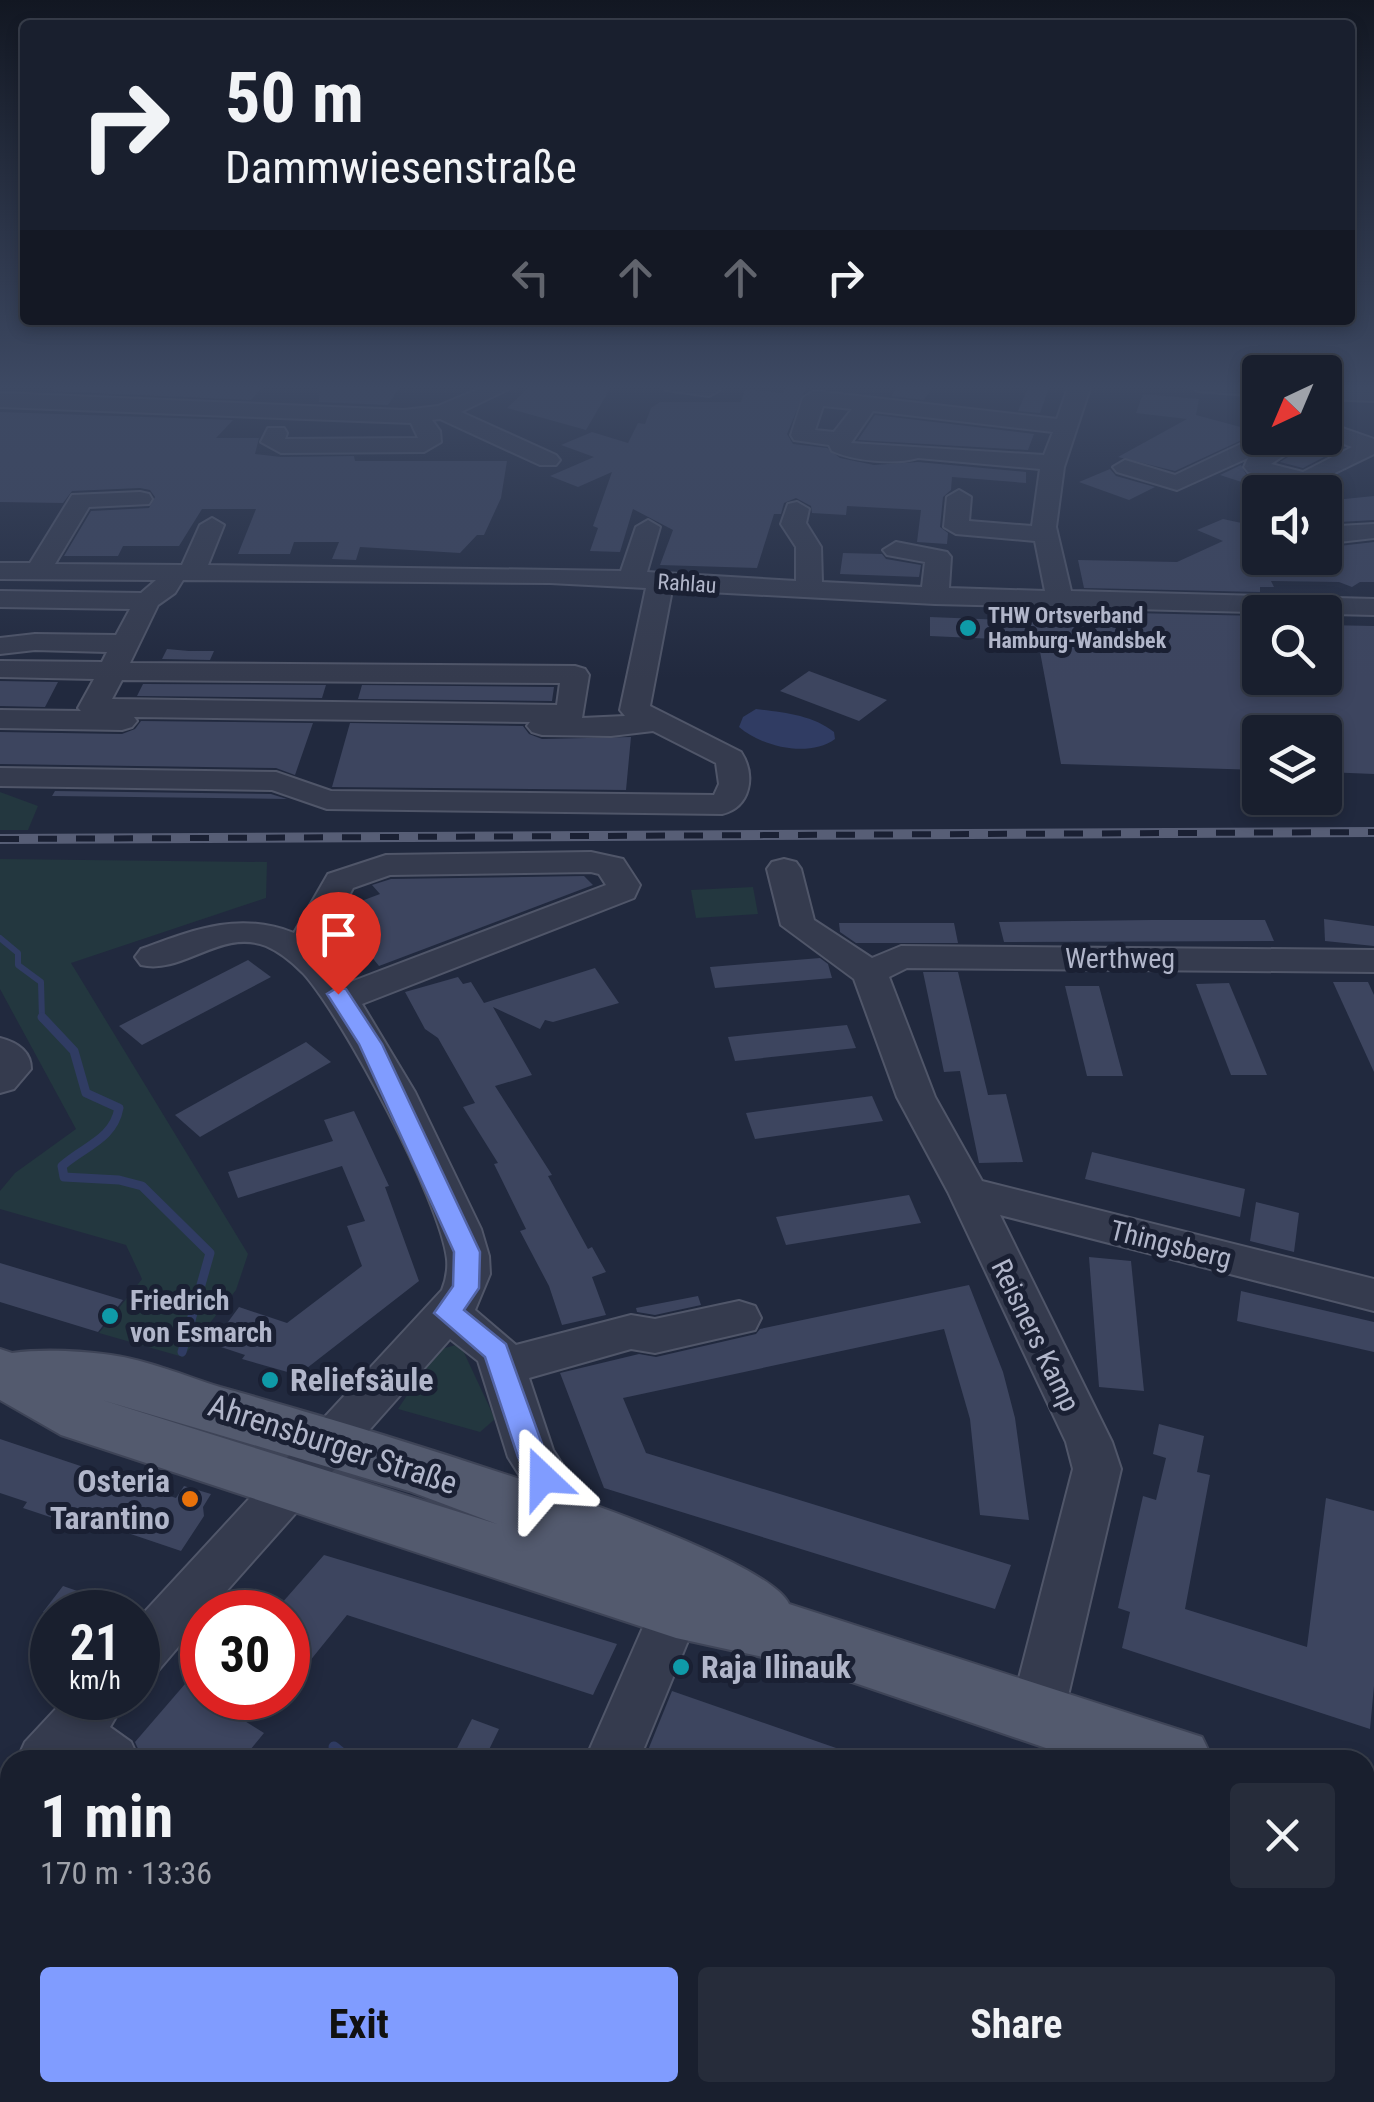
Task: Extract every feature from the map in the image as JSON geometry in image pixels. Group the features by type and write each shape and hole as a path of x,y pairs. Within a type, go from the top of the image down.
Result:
{"main road":[{"name":"Ahrensburger Straße","path":"4,1373 82,1418 309,1462 578,1526 700,1578 808,1638 1054,1732 1134,1750"},
{"name":"Ahrensburger Straße","path":"309,1462 676,1609 808,1638"}],"street":[{"path":"1050,483 1044,527 1060,600"},
{"path":"959,497 956,526 1047,535"},
{"path":"38,571 80,500 140,499"},
{"path":"797,510 794,524 808,539 813,559 807,590"},
{"path":"0,670 112,671 556,675 575,675 570,714 94,708 112,671 125,644 148,600 166,587 174,571 212,525"},
{"path":"0,777 276,782 328,800 712,808 732,797 735,787 730,758 635,710 648,527"},
{"path":"1342,534 1374,531"},
{"path":"896,550 938,556 935,596"},
{"name":"Rahlau","path":"0,571 550,574 935,596 1374,607"},
{"path":"0,599 148,600"},
{"path":"0,646 35,642 125,644"},
{"path":"0,720 611,727 658,721"},
{"path":"302,950 340,881 386,865 591,862 611,866 623,885 622,891 341,998"},
{"path":"784,869 798,925 870,973"},
{"path":"153,957 231,929 302,950 341,998 370,1044 467,1252 466,1288 447,1313 160,1631"},
{"name":"Werthweg","path":"870,973 901,957 1374,961"},
{"name":"Reisners Kamp","path":"870,973 916,1096 968,1192 1089,1442 1096,1468 1054,1732"},
{"path":"0,1050 12,1060 12,1069 0,1080"},
{"name":"Thingsberg","path":"968,1192 1374,1295"},
{"path":"447,1313 490,1343 502,1365 532,1457 578,1526"},
{"path":"502,1365 540,1359 631,1332 655,1336 739,1318"},
{"path":"616,1750 676,1609"}],"shaded area":[{"path":"0,792 38,806 28,830 0,830"},
{"path":"0,859 267,862 266,898 71,963 248,1254 236,1290 183,1357 99,1333 142,1279 126,1245 0,1209 0,1191 15,1173 76,1129 0,989"},
{"path":"753,887 758,914 696,918 691,890"},
{"path":"460,1344 495,1419 480,1432 398,1409 437,1350"}],"water":[{"path":"756,709 807,718 834,732 835,739 812,748 773,745 739,727 743,717"}],"building":[{"path":"0,483 503,483 484,535 477,535 460,553 360,547 356,560 332,559 339,542 294,542 290,554 238,554 256,509 202,509 179,546 123,546 118,556 64,556 91,511 149,508 155,497 150,490 140,488 72,491 63,503 0,502"},
{"path":"608,483 952,483 951,490 943,497 940,527 948,533 947,544 917,542 921,510 847,506 846,515 812,513 811,506 796,498 784,503 781,514 774,514 757,568 660,565 673,530 633,509 620,552 590,551 598,528 593,526"},
{"path":"1082,483 1141,483 1155,487 1129,500"},
{"path":"1374,496 1374,520 1342,522 1342,499"},
{"path":"1223,519 1242,523 1242,575 1342,575 1342,546 1374,542 1374,582 1360,582 1352,587 1339,582 1271,581 1274,587 1260,587 1260,592 1084,588 1078,560 1177,562 1223,541 1197,530"},
{"path":"843,553 882,554 886,559 921,565 919,577 840,574"},
{"path":"1090,612 1242,616 1242,695 1342,695 1342,625 1374,626 1374,774 1342,773 1342,715 1242,715 1242,769 1061,764 1038,641 930,636 930,617 1034,621 1034,617 1091,618"},
{"path":"167,649 214,651 210,660 162,659"},
{"path":"809,671 887,700 859,721 780,691"},
{"path":"0,681 58,682 45,707 0,706"},
{"path":"143,684 326,685 322,698 137,696"},
{"path":"362,685 554,687 552,701 358,699"},
{"path":"141,721 313,723 295,775 276,768 0,764 0,732 122,734 135,729"},
{"path":"350,723 523,726 529,734 542,739 631,737 626,790 332,787"},
{"path":"55,791 271,794 287,799 52,796"},
{"path":"584,876 593,885 379,966 341,919 348,906 380,894 372,885 391,879"},
{"path":"1324,919 1374,926 1374,946 1325,941"},
{"path":"1265,920 1274,941 1004,942 999,922"},
{"path":"839,923 954,923 958,943 856,943 840,932"},
{"path":"820,958 828,964 832,978 715,988 710,967"},
{"path":"248,960 271,977 142,1045 119,1026"},
{"path":"595,968 619,1003 553,1022 545,1020 540,1029 493,1007 532,1075 495,1086 552,1175 548,1176 588,1249 592,1247 606,1272 592,1277 606,1315 562,1325 549,1286 520,1231 526,1229 494,1164 498,1163 463,1107 475,1103 438,1038 425,1029 405,992 458,977 463,984 471,982 484,1003"},
{"path":"923,972 958,972 988,1095 1006,1094 1023,1162 979,1163 960,1071 944,1072"},
{"path":"1333,982 1368,982 1374,995 1374,1072"},
{"path":"1229,983 1267,1075 1231,1075 1196,984"},
{"path":"1065,986 1099,986 1123,1076 1087,1076"},
{"path":"847,1025 856,1048 735,1061 728,1037"},
{"path":"306,1042 331,1062 200,1137 175,1115"},
{"path":"872,1096 883,1121 755,1139 746,1113"},
{"path":"354,1111 389,1186 385,1187 419,1281 298,1375 242,1359 245,1355 212,1344 239,1307 287,1323 362,1266 347,1226 365,1221 342,1166 238,1198 228,1172 333,1141 324,1120"},
{"path":"1092,1152 1245,1189 1240,1217 1085,1179"},
{"path":"909,1195 921,1223 786,1245 776,1217"},
{"path":"1256,1202 1299,1213 1294,1252 1250,1241"},
{"path":"1089,1257 1131,1261 1144,1391 1099,1387"},
{"path":"0,1263 123,1300 98,1332 0,1302"},
{"path":"969,1285 1003,1372 1015,1418 1029,1520 980,1515 970,1419 944,1329 623,1398 646,1453 1011,1565 995,1609 604,1488 560,1373 639,1354 656,1357 756,1334 760,1329"},
{"path":"1241,1291 1374,1322 1374,1352 1237,1321"},
{"path":"698,1296 701,1305 655,1315 637,1312 636,1308"},
{"path":"1159,1424 1204,1436 1197,1472 1210,1475 1185,1609 1307,1647 1326,1498 1374,1511 1374,1686 1370,1729 1122,1648 1130,1612 1118,1608 1143,1496 1156,1500 1166,1458 1153,1454"},
{"path":"0,1439 176,1498 184,1486 211,1494 203,1507 204,1516 181,1551 107,1526 101,1534 23,1508 27,1502 0,1493"},
{"path":"324,1555 617,1644 593,1695 347,1615 310,1661 310,1590 293,1590"},
{"path":"180,1690 180,1720 243,1720 264,1733 250,1750 139,1750 135,1742 154,1720 160,1720 160,1713"},
{"path":"672,1691 842,1750 648,1750"},
{"path":"472,1719 499,1729 489,1750 456,1750"}],"waterway":[{"name":"Rahlau","path":"0,938 18,953 18,965 41,982 42,1019"},
{"name":"Rahlau","path":"42,1017 74,1051 86,1093 119,1108 111,1128 62,1166 64,1177 119,1180 142,1186 210,1253 182,1352"},
{"name":"Rahlau","path":"334,1747 338,1750"}],"railway":[{"path":"0,839 1374,832"}],"place":[{"name":"THW Ortsverband Hamburg-Wandsbek","path":"968,628"},
{"name":"Friedrich von Esmarch","path":"110,1316"},
{"name":"Reliefsäule","path":"270,1380"},
{"name":"Osteria Tarantino","path":"190,1499"},
{"name":"Raja Ilinauk","path":"681,1667"}],"route":[{"path":"338,994 370,1044 467,1252 466,1288 447,1313 483,1337 497,1352 532,1457 543,1478"}]}
